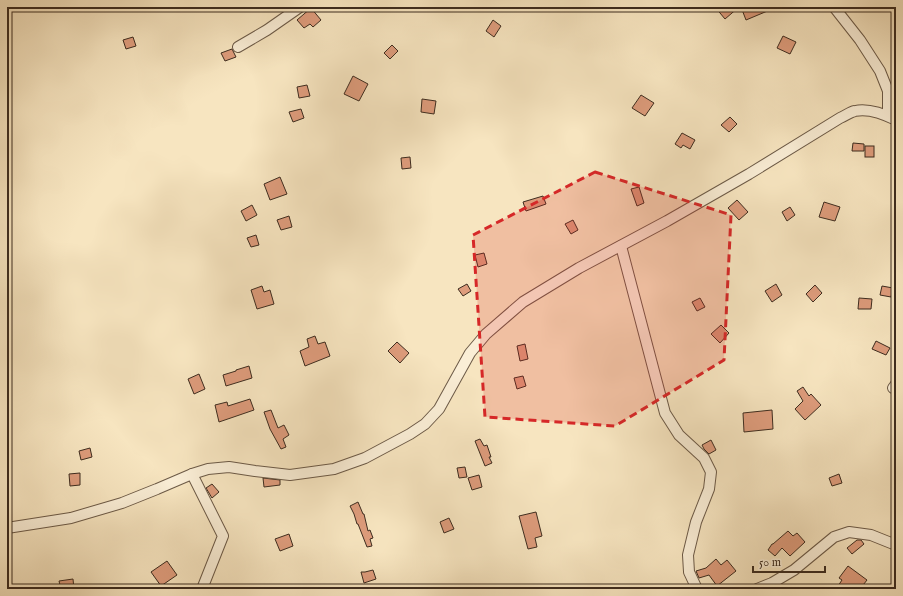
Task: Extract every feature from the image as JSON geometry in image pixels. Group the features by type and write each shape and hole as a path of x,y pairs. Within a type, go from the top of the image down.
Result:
{"street":[{"path":"238,47 267,30 300,7"},
{"path":"7,528 78,516 122,503 192,474 208,469 229,467 290,475 334,469 365,458 410,434 425,424 439,409 470,354 486,334 522,302 579,268 667,222 854,111 865,110 892,117 888,91 880,71 860,40 834,7"},
{"path":"621,246 665,413 679,435 704,458 711,472 709,489 696,522 688,556 689,572 697,589"},
{"path":"192,474 223,536 202,589"},
{"path":"757,589 772,583 794,570 834,537 841,534 849,532 871,535 896,545"}],"highlighted area":[{"path":"595,172 731,215 724,360 615,426 485,417 473,235"}],"building":[{"path":"715,7 739,7 725,19"},
{"path":"741,7 777,7 746,20"},
{"path":"311,8 321,20 313,27 310,24 304,28 297,20"},
{"path":"493,20 501,26 494,37 486,31"},
{"path":"783,36 796,42 790,54 777,48"},
{"path":"133,37 136,46 126,49 123,40"},
{"path":"392,45 398,51 390,59 384,53"},
{"path":"232,49 236,57 225,61 221,53"},
{"path":"353,76 368,84 359,101 344,94"},
{"path":"307,85 310,96 299,98 297,87"},
{"path":"641,95 654,103 645,116 632,108"},
{"path":"422,99 436,101 434,114 421,112"},
{"path":"301,109 304,118 293,122 289,112"},
{"path":"730,117 737,124 729,132 721,125"},
{"path":"682,133 695,140 690,149 683,145 681,148 675,144"},
{"path":"853,143 864,144 864,151 852,151"},
{"path":"865,146 874,146 874,157 865,157"},
{"path":"410,157 411,168 402,169 401,158"},
{"path":"280,177 287,194 270,200 264,184"},
{"path":"639,187 644,203 637,206 631,189"},
{"path":"543,196 546,204 526,211 523,202"},
{"path":"737,200 748,212 739,220 728,208"},
{"path":"824,202 840,207 835,221 819,217"},
{"path":"252,205 257,215 246,221 241,211"},
{"path":"790,207 795,215 787,221 782,212"},
{"path":"289,216 292,227 281,230 277,220"},
{"path":"573,220 578,230 571,234 565,224"},
{"path":"256,235 259,245 251,247 247,238"},
{"path":"484,253 487,264 478,267 475,255"},
{"path":"467,284 471,291 463,296 458,289"},
{"path":"776,284 782,295 772,302 765,291"},
{"path":"815,285 822,293 813,302 806,294"},
{"path":"262,286 264,292 270,290 274,304 257,309 251,290"},
{"path":"882,286 893,288 891,297 880,295"},
{"path":"700,298 705,307 697,311 692,302"},
{"path":"859,298 872,299 871,309 858,309"},
{"path":"721,325 729,333 720,343 711,334"},
{"path":"315,336 318,344 325,342 330,356 305,366 300,351 309,347 307,339"},
{"path":"876,341 890,348 886,355 872,349"},
{"path":"397,342 409,353 400,363 388,351"},
{"path":"525,344 528,359 520,361 517,346"},
{"path":"249,366 252,378 226,386 223,375"},
{"path":"199,374 205,389 194,394 188,379"},
{"path":"523,376 526,386 517,389 514,378"},
{"path":"803,387 809,396 811,394 821,405 805,420 795,409 803,401 797,391"},
{"path":"250,399 254,410 219,422 215,405 227,402 228,406"},
{"path":"271,410 278,428 284,425 289,435 283,439 286,447 281,449 270,429 264,412"},
{"path":"772,410 773,429 744,432 743,413"},
{"path":"480,439 484,446 487,445 491,457 489,457 492,463 485,466 475,441"},
{"path":"711,440 716,450 709,454 702,445"},
{"path":"90,448 92,457 81,460 79,451"},
{"path":"465,467 467,477 459,478 457,468"},
{"path":"80,473 80,485 70,486 69,474"},
{"path":"839,474 842,483 832,486 829,478"},
{"path":"479,475 482,487 472,490 468,478"},
{"path":"263,478 280,480 280,485 264,487"},
{"path":"212,484 219,492 212,498 206,488"},
{"path":"358,502 364,514 368,531 370,530 373,538 370,539 372,546 367,547 350,506"},
{"path":"536,512 542,536 535,538 537,547 528,549 519,516"},
{"path":"449,518 454,529 444,533 440,522"},
{"path":"788,531 793,536 797,533 805,542 790,556 782,548 775,556 768,550 772,544"},
{"path":"289,534 293,546 280,551 275,539"},
{"path":"857,540 861,540 864,544 852,554 847,548"},
{"path":"716,559 721,565 727,560 736,571 717,586 709,575 699,578 696,571 706,568"},
{"path":"167,561 177,575 161,586 151,572"},
{"path":"848,566 867,580 860,589 836,589 842,580 839,578"},
{"path":"373,570 376,579 364,583 361,572"},
{"path":"73,579 74,589 61,589 59,581"}]}
